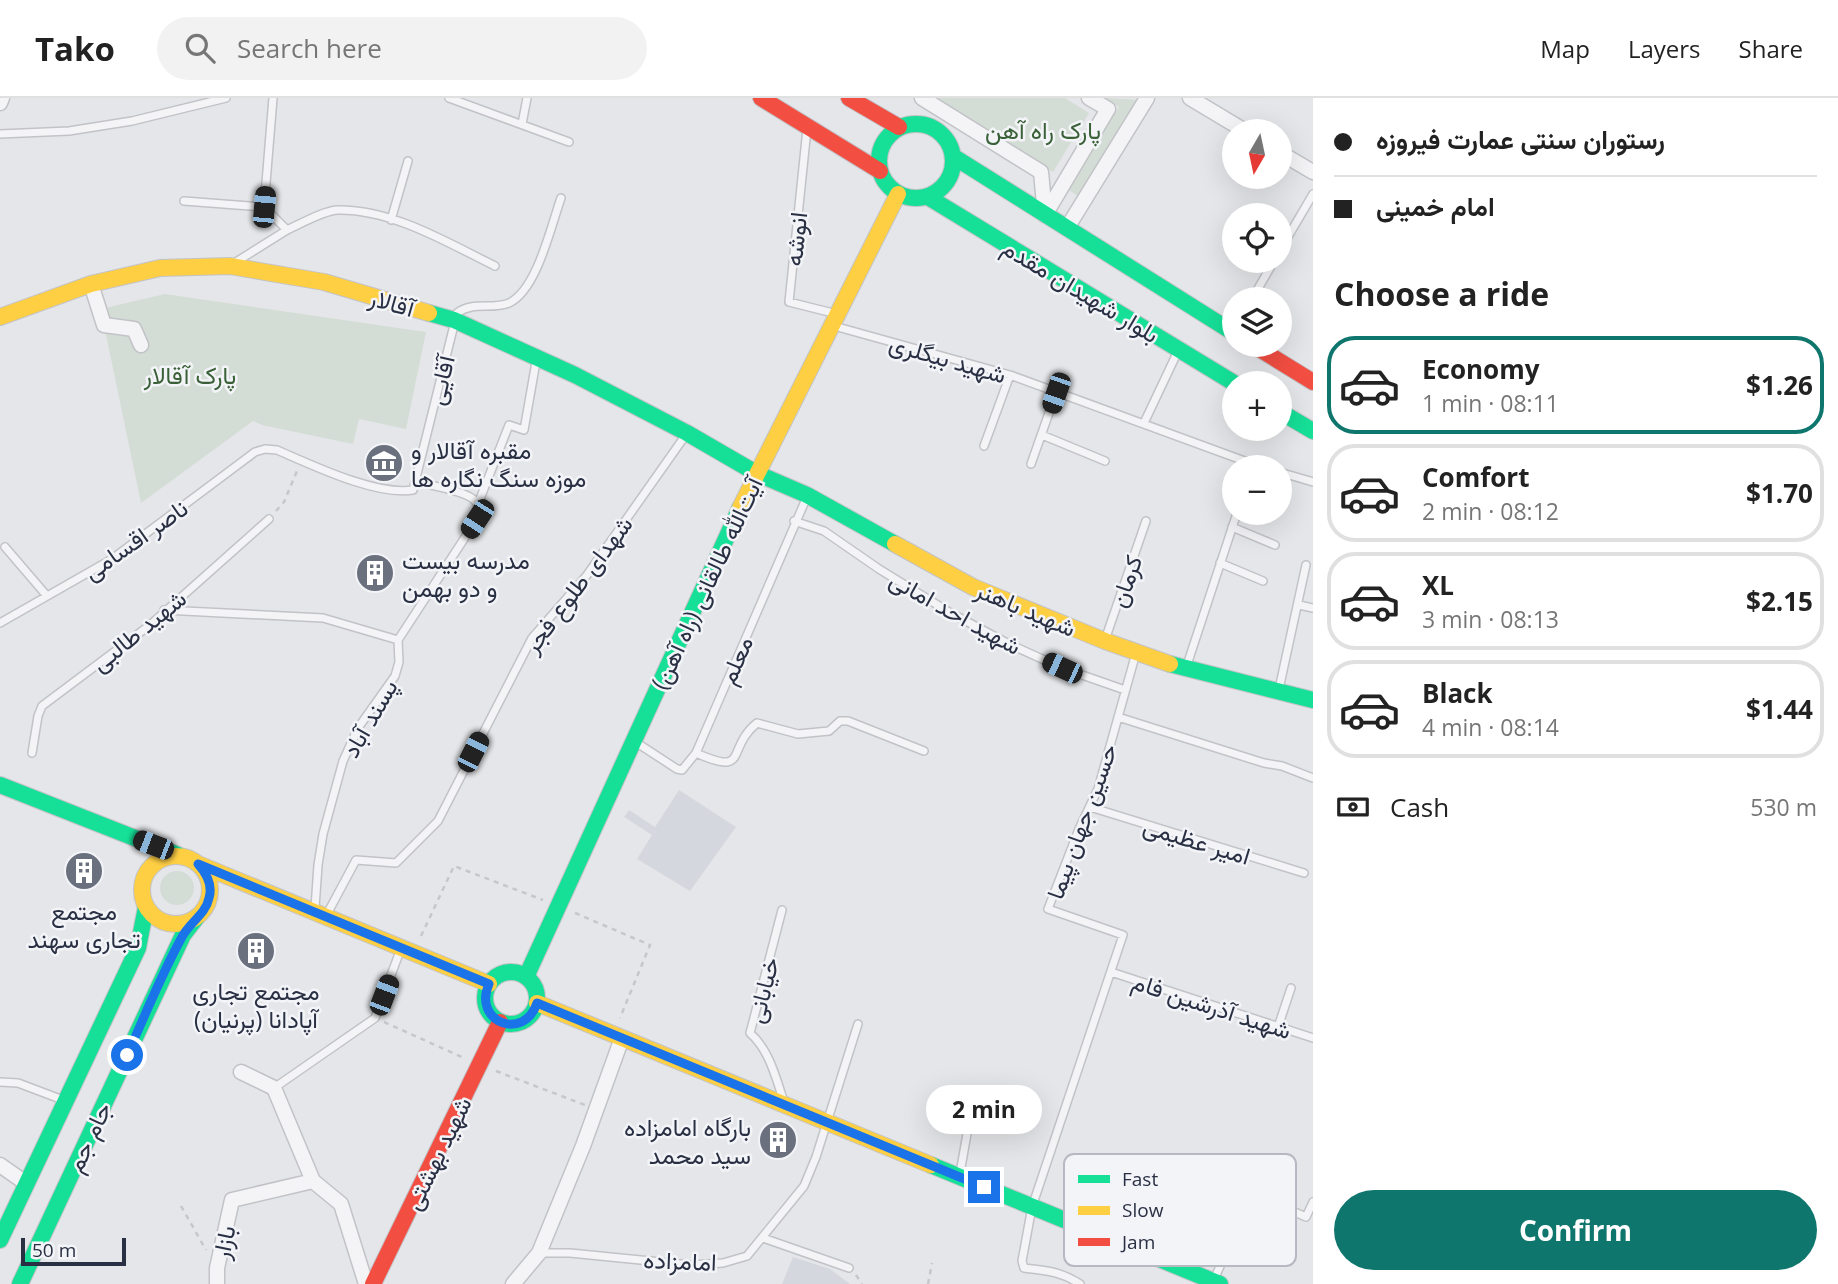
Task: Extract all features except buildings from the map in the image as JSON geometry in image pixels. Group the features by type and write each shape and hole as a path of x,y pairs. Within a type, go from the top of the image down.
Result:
{"street":[{"path":"0,103 2,98"},
{"path":"761,98 880,171"},
{"path":"849,98 899,127"},
{"path":"922,98 1041,172 1045,215"},
{"path":"1045,215 1108,109 1089,98"},
{"path":"1067,228 1147,98"},
{"path":"1190,98 1225,119"},
{"path":"911,124 924,124 936,129 945,137 954,158 945,186 928,197 908,198 890,188 880,171 878,160 884,141 899,127 911,124"},
{"name":"بلوار شهیدان مقدم","path":"954,158 1222,325"},
{"path":"1292,160 1313,172"},
{"name":"(راه آهن) آیت‌الله طالقانی","path":"526,977 756,472 898,194"},
{"name":"بلوار شهیدان مقدم","path":"928,197 1222,376"},
{"name":"آقالار","path":"0,317 91,285 160,268 230,266 324,282 454,320 575,374 756,472"},
{"path":"91,285 104,325 134,329 141,345"},
{"path":"1272,357 1313,382"},
{"path":"1292,419 1313,431"},
{"name":"شهید باهنر","path":"756,472 807,495 974,587 1105,641 1185,669 1278,693 1313,699"},
{"path":"0,785 178,855 489,984"},
{"path":"178,855 159,860 145,874 142,896 146,907 153,916 163,922 186,923 205,909 210,897 210,885 206,873 198,864"},
{"name":"جام جم","path":"20,1284 66,1101 138,948 146,907"},
{"name":"جام جم","path":"0,1240 43,1192 183,935 197,917"},
{"path":"510,972 526,977 535,988 537,1003 534,1010 516,1024 500,1022 488,1010 486,992 489,984 495,978 510,972"},
{"path":"537,1003 1064,1220"},
{"name":"شهید بهشتی","path":"373,1284 500,1022"},
{"path":"513,1284 539,1254 597,1109 618,1036"},
{"path":"241,1072 274,1088 313,1181 341,1204 366,1284"},
{"path":"0,1165 43,1192"},
{"name":"بازار","path":"217,1284 217,1268 232,1200 313,1181"},
{"path":"1176,1266 1217,1283"}],"lane":[{"path":"0,134 82,129 132,121 226,98"},
{"path":"264,207 273,98"},
{"path":"449,98 569,142"},
{"path":"522,124 527,98"},
{"name":"انوشه","path":"807,126 789,302 834,320"},
{"path":"391,220 408,161"},
{"path":"1292,230 1313,194"},
{"path":"454,320 457,313 465,307 508,303 523,293 540,261 561,198"},
{"path":"184,201 264,207 287,230"},
{"path":"230,266 287,230 335,209 371,215 421,229 495,267"},
{"name":"آقایی","path":"416,482 454,320"},
{"name":"شهید بیگلری","path":"834,320 1010,375 1226,455"},
{"path":"1144,424 1178,349"},
{"name":"پسند آباد","path":"321,914 318,865 323,834 343,761 358,728 395,676 398,640 477,519 478,504 509,425 524,430 537,357"},
{"path":"984,446 1010,375"},
{"path":"1031,464 1056,393"},
{"name":"شهدای طلوع فجر","path":"321,914 356,860 396,863 438,821 532,638 587,575 687,433"},
{"path":"1042,435 1105,461"},
{"name":"ناصر اقسامی","path":"0,622 112,559 255,452 277,450 301,460"},
{"path":"301,460 395,492 413,490 416,482 464,494 478,504"},
{"path":"1292,476 1313,482"},
{"name":"معلم","path":"695,753 807,495"},
{"name":"شهید طالبی","path":"32,753 42,706 150,625 269,519"},
{"name":"شهید احد امانی","path":"794,521 824,531 891,577 949,612 1009,643 1062,668 1125,690"},
{"name":"کرمان","path":"1105,641 1146,522"},
{"path":"1185,669 1232,527 1275,545"},
{"path":"5,547 47,596"},
{"path":"1220,563 1263,581"},
{"path":"1278,693 1306,565"},
{"path":"1298,605 1313,608"},
{"path":"164,610 323,618 398,640"},
{"name":"حسین جهان پیما","path":"1111,972 1123,935 1048,908 1098,789 1136,652"},
{"path":"1118,717 1264,763 1282,766 1313,778"},
{"path":"634,740 682,770 695,753 719,764 727,764 733,760 746,734 757,723 798,734 829,731 840,721 848,721 924,751"},
{"name":"امیر عظیمی","path":"1090,807 1304,873"},
{"name":"خیابانی","path":"782,910 750,1032 760,1042 769,1059 785,1105"},
{"path":"274,1088 374,1018 407,950"},
{"path":"1080,1284 1065,1274 1024,1268 1022,1261 1032,1207 1111,972"},
{"name":"شهید آذرشین فام","path":"1111,972 1313,1038"},
{"path":"1278,1027 1291,988"},
{"name":"امامزاده","path":"539,1254 570,1253 691,1265 723,1263 747,1256 804,1186 858,1024"},
{"path":"0,1082 18,1083 66,1101"},
{"path":"960,1177 972,1106"},
{"path":"1296,1213 1306,1217 1313,1202"},
{"path":"763,1238 849,1268"},
{"path":"1217,1283 1224,1266"}],"path":[{"path":"269,519 284,502 301,460"},
{"path":"407,950 454,866 558,906 650,945 618,1036"},
{"path":"374,1018 480,1065 597,1109"},
{"path":"181,1206 217,1268"},
{"path":"928,1284 932,1263"}],"shaded area":[{"path":"679,790 736,827 690,891 637,859 652,835 624,817 629,810 655,827"},
{"path":"793,1257 830,1269 850,1284 782,1284"}],"green space":[{"name":"پارک راه آهن","path":"930,98 1065,98 1089,113 1053,172"},
{"path":"1105,98 1141,100 1079,197 1067,189 1119,107"},
{"name":"پارک آقالار","path":"165,294 426,332 406,429 359,419 353,444 253,421 141,503 104,325 92,311"},
{"path":"177,871 189,876 194,888 189,900 177,905 165,900 160,888 165,876"}],"traffic: fast":[{"path":"909,124 923,124 937,130 947,140 953,161 951,175 937,192 923,198 909,198 895,192 885,182 879,168 879,154 885,140 895,130 909,124"},
{"path":"954,157 1222,325"},
{"path":"928,197 1222,376"},
{"path":"429,313 454,320 575,375 687,433 756,473 807,495 895,544"},
{"path":"1292,419 1313,431"},
{"path":"526,977 740,508"},
{"path":"1170,664 1313,700"},
{"path":"0,785 178,855"},
{"path":"0,1240 138,948 146,907"},
{"path":"20,1284 183,935 197,917"},
{"path":"511,972 521,974 529,980 535,988 537,998 535,1008 529,1016 521,1022 511,1024 501,1022 493,1016 487,1008 485,998 487,988 493,980 501,974 511,972"},
{"path":"931,1165 1064,1220"},
{"path":"1176,1266 1220,1284"}],"traffic: slow":[{"path":"740,508 898,194"},
{"path":"0,317 91,284 160,268 230,266 324,282 429,313"},
{"path":"895,544 973,587 1105,641 1170,664"},
{"path":"183,856 204,871 210,883 210,890 208,903 200,914 183,924 169,924 152,914 144,903 142,883 152,866 163,858 183,856"},
{"path":"198,864 489,984"},
{"path":"537,1003 931,1165"}],"traffic: jam":[{"path":"761,98 880,171"},
{"path":"849,98 899,127"},
{"path":"1272,357 1313,382"},
{"path":"373,1284 500,1022"}],"place":[{"name":"مقبره آقالار و موزه سنگ نگاره ها","path":"384,463"},
{"name":"مدرسه بیست و دو بهمن","path":"375,573"},
{"name":"مجتمع تجاری سهند","path":"84,871"},
{"name":"مجتمع تجاری آپادانا (پرنیان)","path":"256,951"},
{"name":"بارگاه امامزاده سید محمد","path":"778,1140"}],"route":[{"path":"127,1055 183,935 205,909 210,897 206,873 198,864 489,984 485,1001 488,1010 500,1022 516,1024 523,1021 530,1017 537,1003 984,1187"}]}
